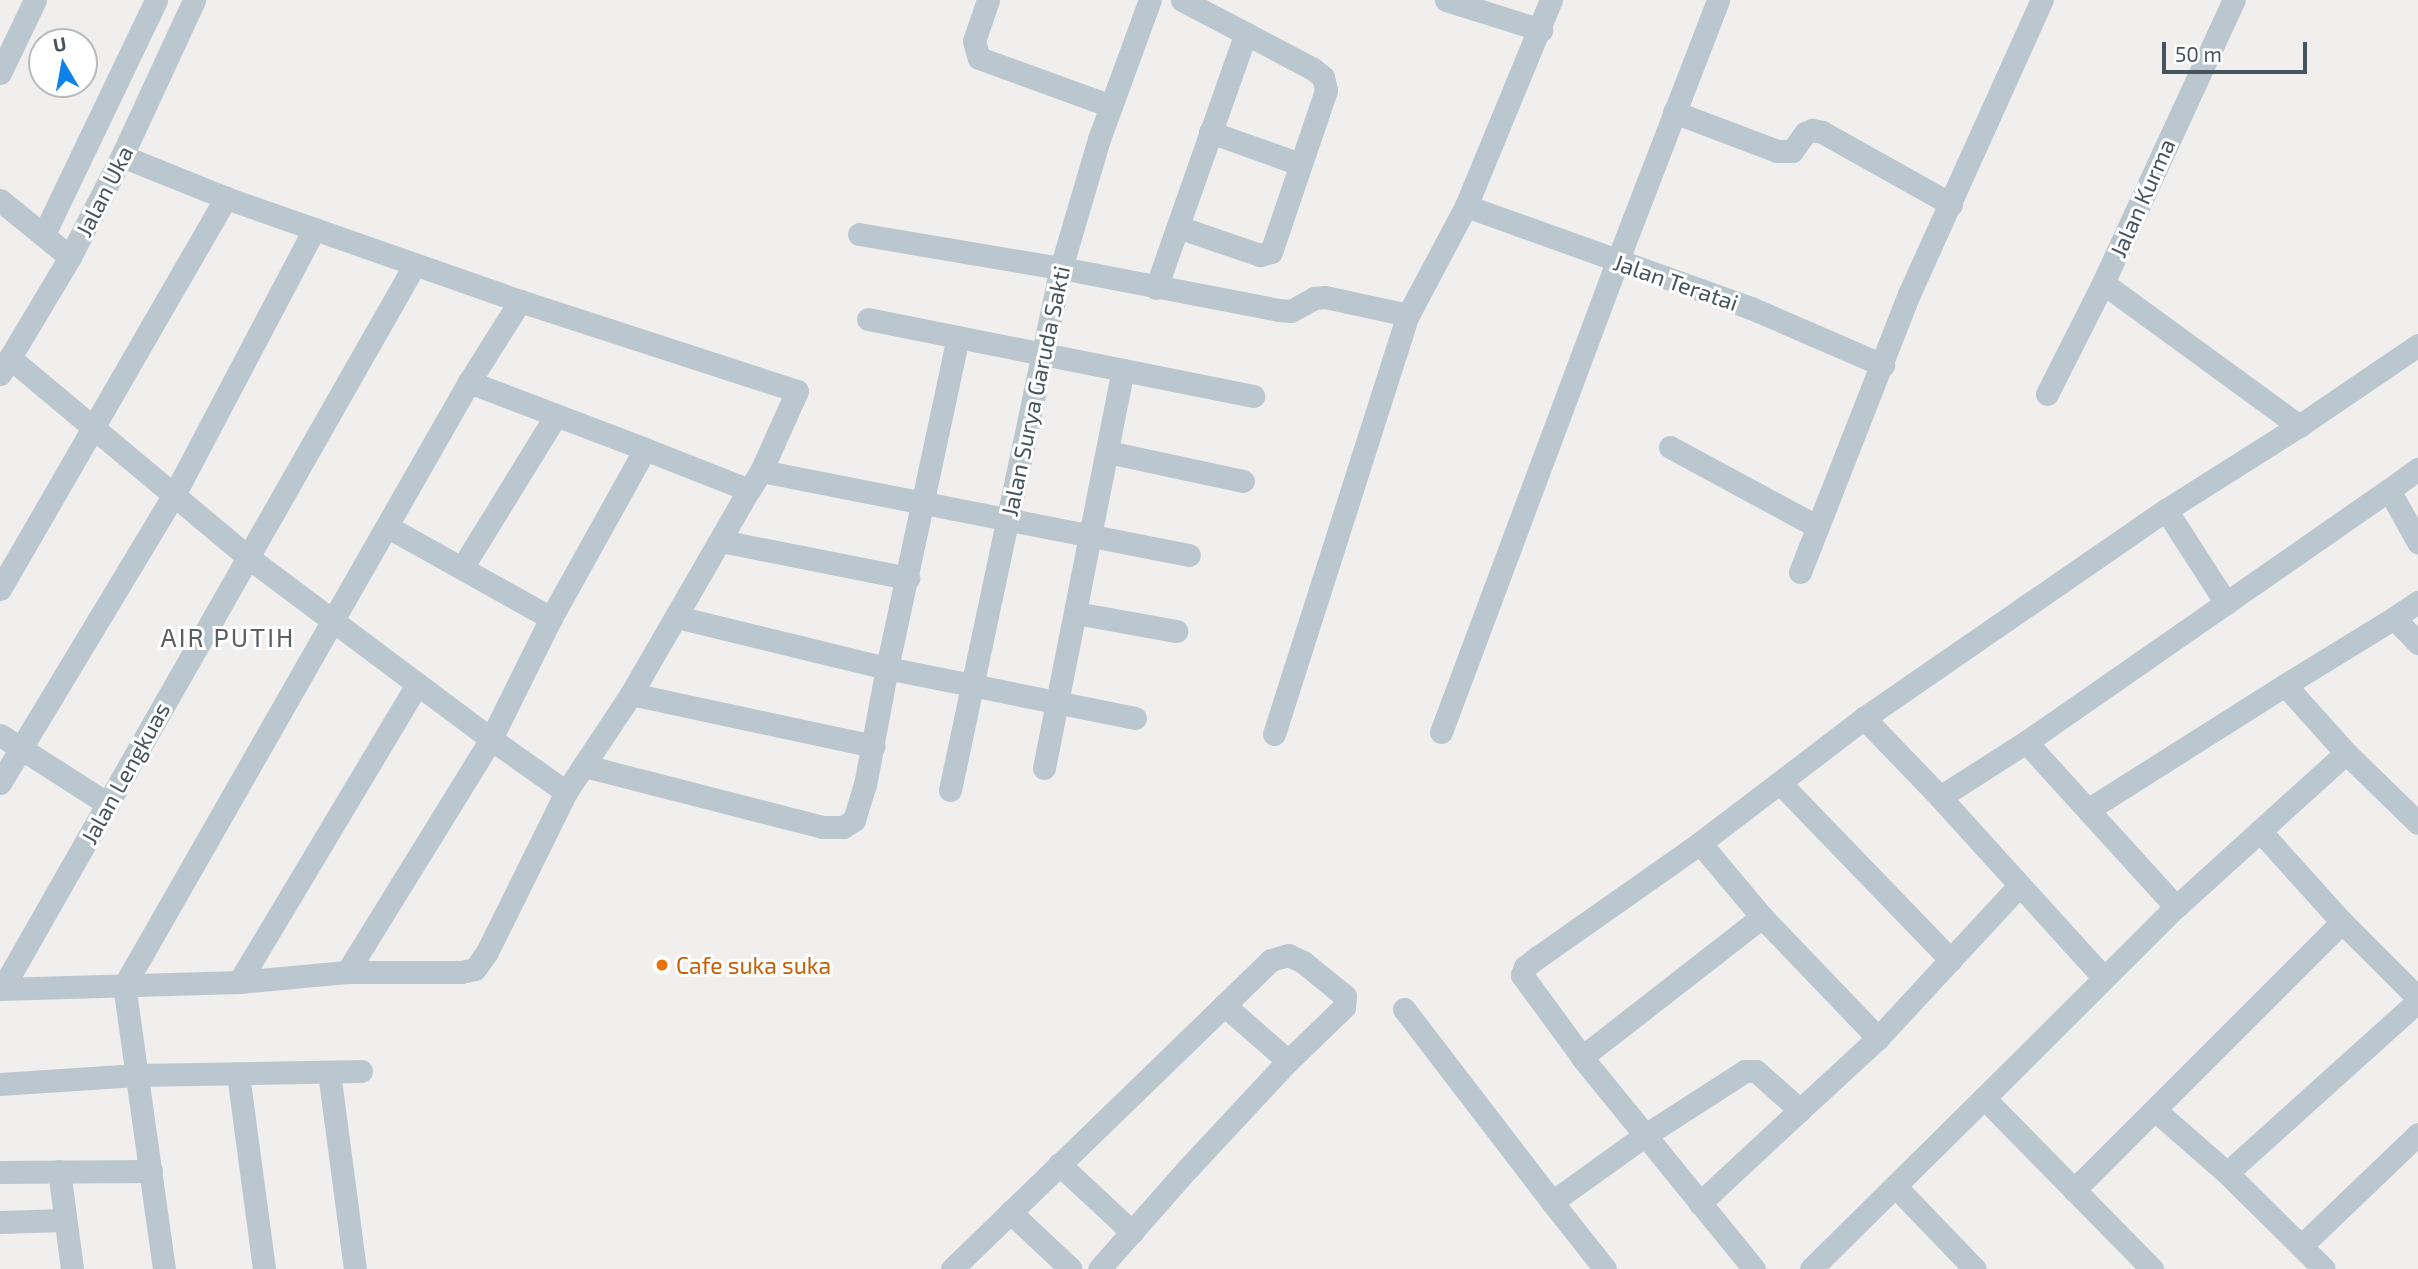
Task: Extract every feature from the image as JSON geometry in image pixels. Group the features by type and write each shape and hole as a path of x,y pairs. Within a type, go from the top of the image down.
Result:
{"street":[{"path":"0,73 8,36 35,0"},
{"name":"Jalan Uka","path":"5,366 70,257 148,103 183,30 194,0"},
{"path":"988,0 974,41 979,58 985,64 1111,106"},
{"name":"Jalan Surya Garuda Sakti","path":"950,790 1061,268 1111,106 1150,0"},
{"path":"1178,227 1268,254 1275,243 1300,164 1326,99 1324,80 1312,69 1246,33 1224,10 1182,0"},
{"path":"1446,0 1541,30"},
{"path":"1274,734 1408,315 1466,206 1541,30 1551,0"},
{"path":"1441,732 1616,262 1718,0"},
{"path":"1800,572 1909,294 2042,0"},
{"name":"Jalan Kurma","path":"2047,394 2103,283 2234,0"},
{"path":"44,234 154,7 183,30"},
{"path":"1156,288 1246,33"},
{"path":"114,90 148,103"},
{"path":"1674,112 1777,151 1792,151 1805,133 1822,132 1951,204"},
{"path":"1210,132 1300,164"},
{"path":"1,989 239,982 347,972 461,972 479,965 566,792 631,694 677,617 755,480 797,391 520,301 226,198 122,156"},
{"path":"0,589 226,198"},
{"path":"0,200 70,257"},
{"name":"Jalan Teratai","path":"1466,206 1616,262 1751,308 1883,365"},
{"path":"0,783 174,495 314,229"},
{"path":"859,234 1291,311 1314,298 1334,297 1408,315"},
{"name":"Jalan Lengkuas","path":"1,989 415,264"},
{"path":"2103,283 2299,426"},
{"path":"164,1269 124,986 469,382 520,301"},
{"path":"868,319 1253,396"},
{"path":"585,766 835,828 849,824 858,812 873,746 887,668 958,338"},
{"path":"1754,1269 1582,1058 1525,981 1522,971 1700,843 1864,718 2166,510 2299,426 2418,345"},
{"path":"5,366 92,428 249,558 416,684 566,792"},
{"path":"1044,768 1123,370"},
{"path":"469,382 645,449 755,480 923,502 1189,555"},
{"path":"462,568 555,416"},
{"path":"1670,447 1818,527"},
{"path":"347,972 491,739 551,618 645,449"},
{"path":"1108,452 1243,481"},
{"path":"1940,797 2026,742 2418,469"},
{"path":"2389,490 2418,542"},
{"path":"2166,510 2226,603"},
{"path":"388,527 551,618"},
{"path":"720,541 908,578"},
{"path":"2089,809 2418,602"},
{"path":"1076,613 1176,631"},
{"path":"677,617 887,668 1135,718"},
{"path":"2394,618 2418,643"},
{"path":"239,982 416,684"},
{"path":"2286,685 2346,753 2418,823"},
{"path":"631,694 873,746"},
{"path":"1864,718 1940,797 2104,978"},
{"path":"0,735 108,804"},
{"path":"2026,742 2176,907"},
{"path":"1811,1269 2176,907 2346,753"},
{"path":"1780,782 1951,960"},
{"path":"2227,1173 2418,1000 2342,922 2260,831"},
{"path":"1700,843 1762,918 1878,1038"},
{"path":"1700,1203 1878,1038 2018,886"},
{"path":"1582,1058 1762,918"},
{"path":"2074,1190 2342,922"},
{"path":"952,1269 1271,960 1283,955 1303,962 1345,996 1344,1007 1288,1061 1099,1269"},
{"path":"1224,1005 1288,1061"},
{"path":"1404,1009 1605,1269"},
{"path":"1552,1202 1644,1136 1749,1070 1760,1073 1800,1110"},
{"path":"0,1084 137,1075 361,1071"},
{"path":"329,1072 355,1269"},
{"path":"238,1074 264,1269"},
{"path":"1984,1098 2152,1269"},
{"path":"2155,1111 2227,1173 2324,1269"},
{"path":"2301,1246 2418,1134"},
{"path":"1059,1164 1132,1232"},
{"path":"59,1171 72,1269"},
{"path":"0,1172 151,1171"},
{"path":"1895,1186 1975,1269"},
{"path":"1010,1212 1071,1269"},
{"path":"0,1222 65,1220"}],"place":[{"name":"Cafe suka suka","path":"662,965"}],"district":[{"name":"AIR PUTIH","path":"228,637"}]}
